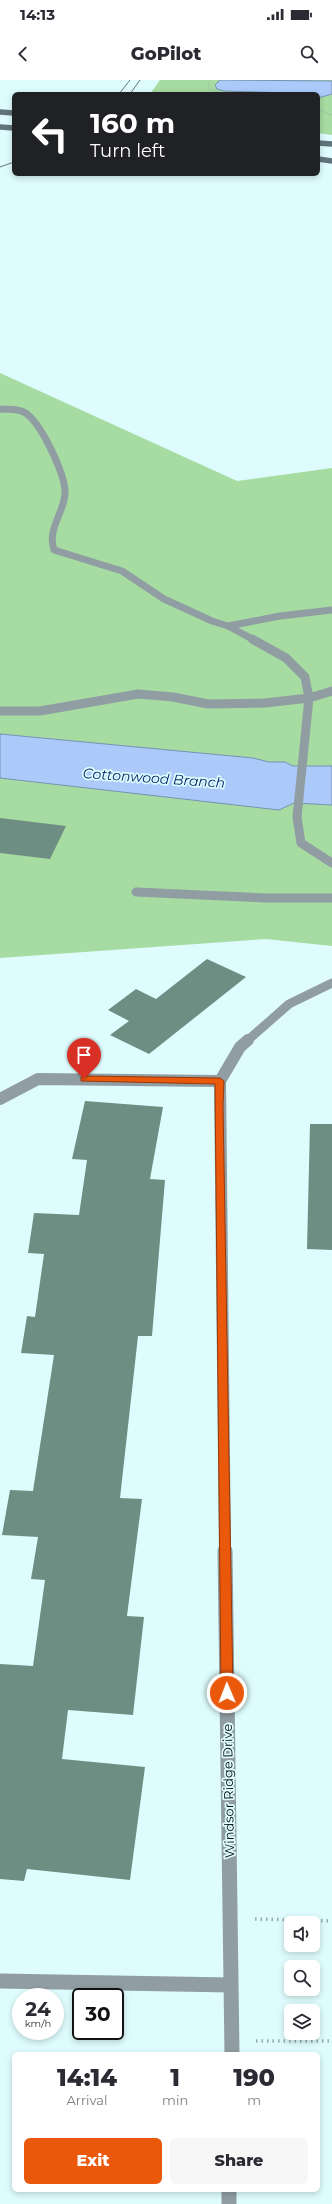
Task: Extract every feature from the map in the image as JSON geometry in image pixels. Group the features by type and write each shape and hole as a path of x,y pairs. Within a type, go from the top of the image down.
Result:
{"main road":[{"path":"0,112 12,113"},
{"path":"0,127 12,128"},
{"path":"320,143 332,144"},
{"path":"320,159 332,161"}],"street":[{"path":"0,409 25,412 37,424 55,460 65,491 62,508 51,532 50,541 54,550 122,571 164,599 212,621 228,626 286,658 306,677 308,698 297,817 301,843 332,863"},
{"path":"228,626 280,616 332,610"},
{"path":"0,710 40,711 138,694 173,697 208,704 265,703 308,698 332,691"},
{"path":"136,892 265,898 332,898"},
{"name":"Windsor Ridge Drive","path":"232,2048 219,1105 220,1081 240,1047 289,1004 332,983"},
{"path":"0,1099 38,1078 220,1081"},
{"path":"0,1981 231,1985"},
{"path":"229,2192 229,2204"}],"path":[{"path":"211,80 208,84 210,90 218,92"},
{"path":"320,110 332,115"},
{"path":"230,1918 332,1921"},
{"path":"232,2048 286,2039 332,2041"}],"green space":[{"path":"160,80 332,80 332,135 320,133 320,92 151,92"},
{"path":"0,373 237,481 332,468 332,946 266,939 0,958"}],"water":[{"path":"220,80 332,81 332,94 320,97 320,92 224,91 217,89 215,85"},
{"name":"Cottonwood Branch","path":"0,734 253,758 269,762 285,762 293,766 332,766 332,805 294,803 279,810 0,778"}],"building":[{"path":"0,818 66,826 50,859 0,853"},
{"path":"207,959 246,977 149,1054 110,1035 129,1021 108,1010 136,989 156,999"},
{"path":"85,1101 163,1107 150,1179 165,1180 152,1336 138,1336 120,1498 142,1499 127,1616 144,1617 133,1715 68,1710 62,1759 145,1767 130,1880 27,1869 24,1881 0,1879 0,1664 33,1666 45,1580 31,1579 38,1537 2,1535 10,1490 33,1491 54,1355 21,1353 27,1316 35,1317 44,1254 28,1253 34,1213 79,1215 87,1160 72,1159"},
{"path":"310,1124 332,1124 332,1250 307,1249"}],"tram line":[{"path":"121,92 130,80"},
{"path":"131,92 140,80"},
{"path":"0,167 12,163"}],"route":[{"path":"84,1079 220,1081 219,1105 227,1693"}]}
